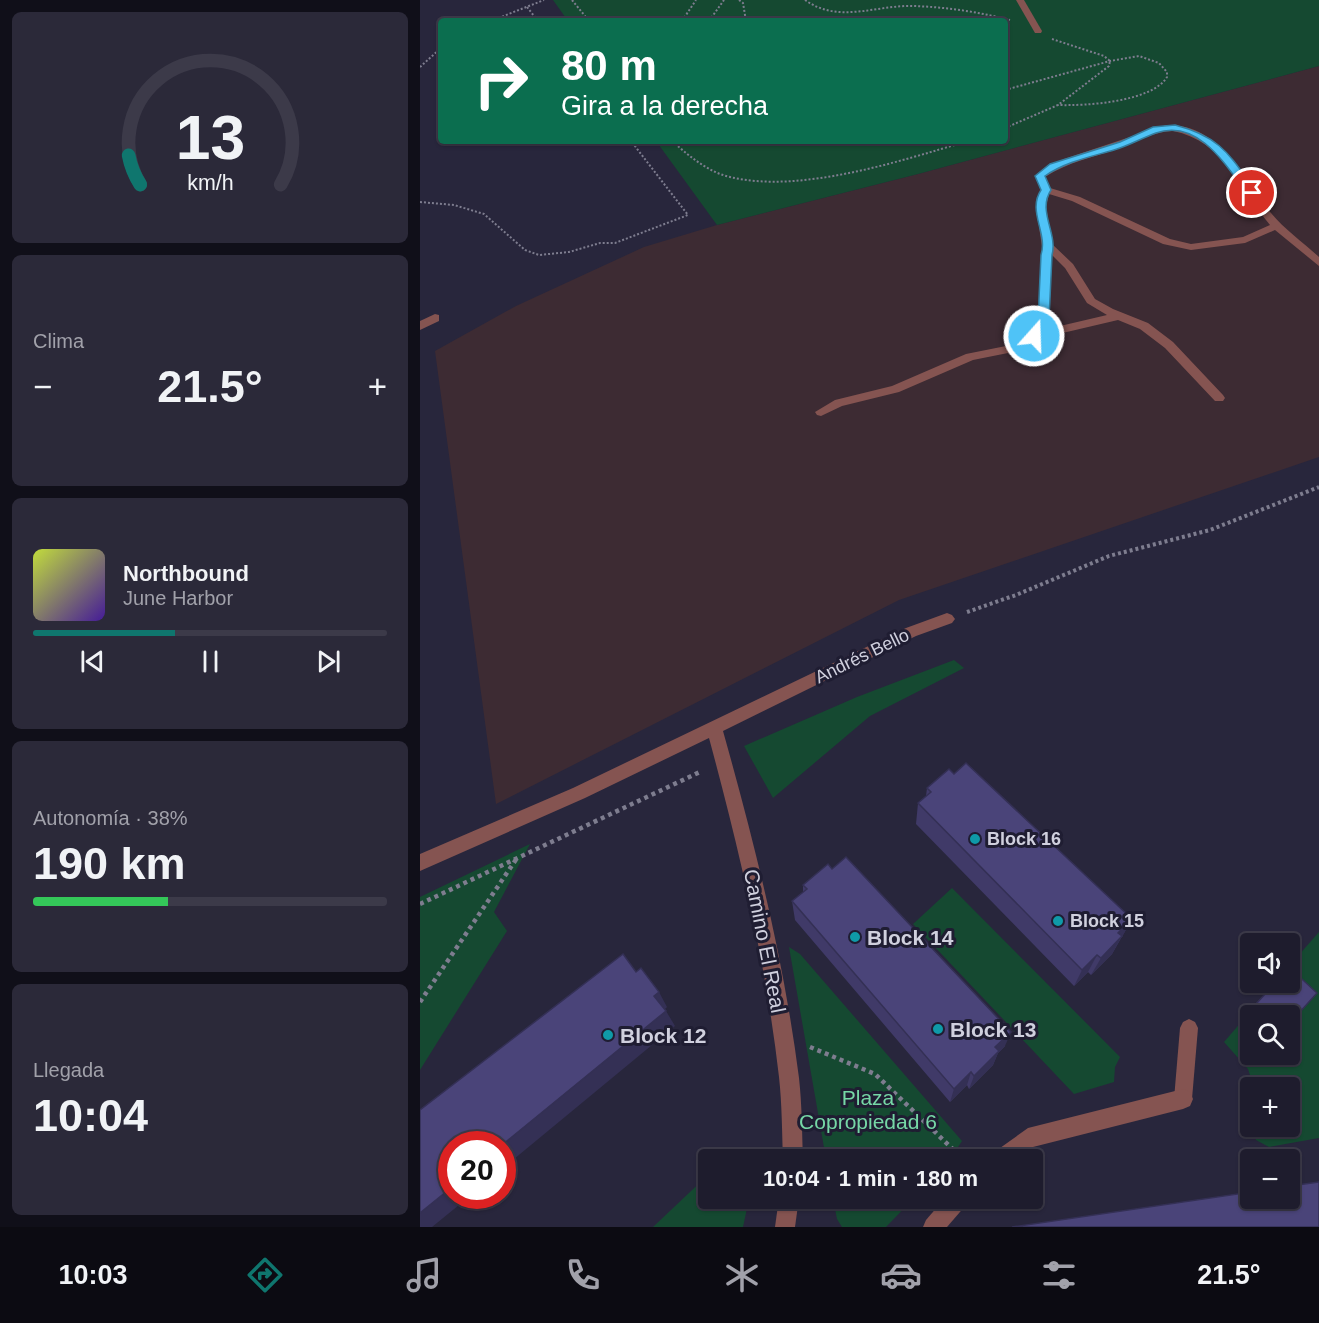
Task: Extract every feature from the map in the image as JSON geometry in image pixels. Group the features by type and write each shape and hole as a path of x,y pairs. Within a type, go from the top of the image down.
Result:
{"street":[{"path":"420,326 435,318"},
{"name":"Andrés Bello","path":"420,863 579,793 911,632 947,619"},
{"name":"Camino El Real","path":"714,727 742,828 783,1036 789,1079 792,1149"},
{"path":"1014,1149 1028,1138 1183,1099"},
{"path":"933,1227 949,1209"}],"lane":[{"path":"1020,0 1038,31"},
{"path":"1046,190 1040,176 1053,166 1124,144 1156,129 1175,128 1195,133 1215,144 1276,226 1319,263"},
{"path":"1046,190 1076,199 1167,242 1191,247 1245,240 1276,226"},
{"path":"1046,190 1040,199 1049,246 1069,266 1091,301 1144,326 1169,345 1219,398"},
{"path":"1034,336 1044,320 1046,255 1049,246"},
{"path":"821,412 839,402 895,389 970,357 1009,349 1034,336 1119,316"},
{"path":"1183,1099 1189,1028"}],"path":[{"path":"499,18 544,0"},
{"path":"572,0 587,18"},
{"path":"684,18 696,0"},
{"path":"710,18 724,0"},
{"path":"739,0 742,3 745,18"},
{"path":"805,0 825,10 845,13 901,6 954,10 999,18"},
{"path":"527,8 535,18"},
{"path":"1008,21 1038,31 1060,42 1104,56 1110,61"},
{"path":"420,68 438,51"},
{"path":"1008,89 1110,61 1139,56 1164,67 1167,77 1160,85 1124,101 1088,106 1058,105"},
{"path":"1008,127 1058,105 1108,66 1110,61"},
{"path":"420,202 453,205 484,213 525,250 539,255 615,243 688,214 633,144"},
{"path":"676,144 717,173 745,180 768,182 876,166 957,144"},
{"path":"947,619 1016,596 1109,556 1210,530 1319,487"},
{"path":"420,904 722,762"},
{"path":"420,1002 518,857"},
{"path":"783,1036 875,1074 953,1149"}],"shaded area":[{"path":"1319,66 1319,457 899,600 496,804 435,351 516,306 644,247 717,225 918,174"}],"green space":[{"path":"553,0 1319,0 1319,66 918,174 717,225 658,144 1008,144 1008,18 566,18"},
{"path":"954,660 964,668 870,716 773,798 744,746 857,697"},
{"path":"530,844 494,912 507,931 420,1070 420,897"},
{"path":"952,888 1120,1057 1115,1067 1114,1082 1074,1094 913,924"},
{"path":"1319,932 1319,1138 1269,1147 1256,1140 1255,1137 1300,1137 1300,1077 1251,1077 1244,1065 1300,1065 1300,1005 1256,1005 1266,993 1300,993 1300,954"},
{"name":"Plaza Copropiedad 6","path":"789,947 800,954 962,1141 957,1149 824,1149"},
{"path":"1240,1023 1240,1060 1224,1042"},
{"path":"698,1184 698,1209 747,1209 743,1227 653,1227"},
{"path":"835,1209 903,1209 886,1227 842,1227 837,1219"}],"building":[{"path":"966,763 1132,919 1118,933 1122,936 1101,958 1097,955 1082,970 918,803 931,792 927,788 949,769 954,774"},
{"path":"846,857 1011,1032 995,1047 999,1051 974,1076 971,1072 954,1089 792,901 807,889 803,885 828,864 832,869"},
{"path":"623,954 636,972 641,968 659,992 654,996 666,1011 516,1134 516,1131 438,1131 438,1198 420,1213 420,1110"},
{"path":"1300,977 1317,993 1300,1012 1300,1005 1256,1004 1266,993 1300,993"},
{"path":"1319,1182 1319,1227 1012,1227 1240,1194 1240,1209 1300,1209 1300,1185"}],"place":[{"name":"Block 16","path":"975,839"},
{"name":"Block 15","path":"1058,921"},
{"name":"Block 14","path":"855,937"},
{"name":"Block 13","path":"938,1029"},
{"name":"Block 12","path":"608,1035"}],"route":[{"path":"1034,336 1044,320 1046,255 1049,246 1040,199 1046,190 1040,176 1053,166 1102,152 1156,129 1175,128 1195,133 1215,144 1252,193"}]}
